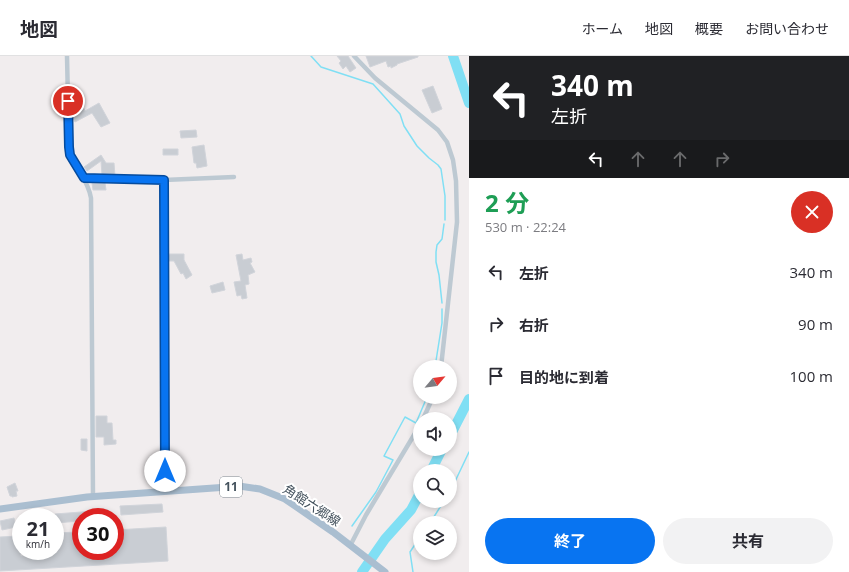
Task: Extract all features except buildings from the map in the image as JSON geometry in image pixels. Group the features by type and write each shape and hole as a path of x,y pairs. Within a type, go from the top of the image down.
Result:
{"main road":[{"name":"角館六郷線","path":"0,509 93,496 239,486 274,494 294,504 385,572"}],"street":[{"path":"68,56 69,147 73,161 84,178 91,198 93,496"},
{"path":"354,56 381,83 438,130 447,142 453,160 456,181 457,222 442,360"},
{"path":"84,178 164,180 234,177"},
{"path":"164,180 165,491"},
{"path":"350,546 366,515 413,436"}],"waterway":[{"path":"311,56 321,67 373,84 400,114 404,126 417,146 441,169 445,196 445,220"},
{"path":"453,56 469,103"},
{"path":"442,303 436,252 437,245 442,239 444,224"},
{"path":"436,360 442,323 442,309"},
{"path":"457,422 469,399"},
{"path":"468,403 469,407"},
{"path":"352,526 376,492 393,460 384,456 405,417 416,423 424,404"},
{"path":"457,477 469,452"},
{"path":"434,464 438,456"},
{"path":"362,572 385,539 413,506"},
{"path":"434,516 440,508"},
{"path":"413,548 410,552 413,572"}],"route":[{"path":"68,101 70,155 84,178 164,180 165,471"}]}
